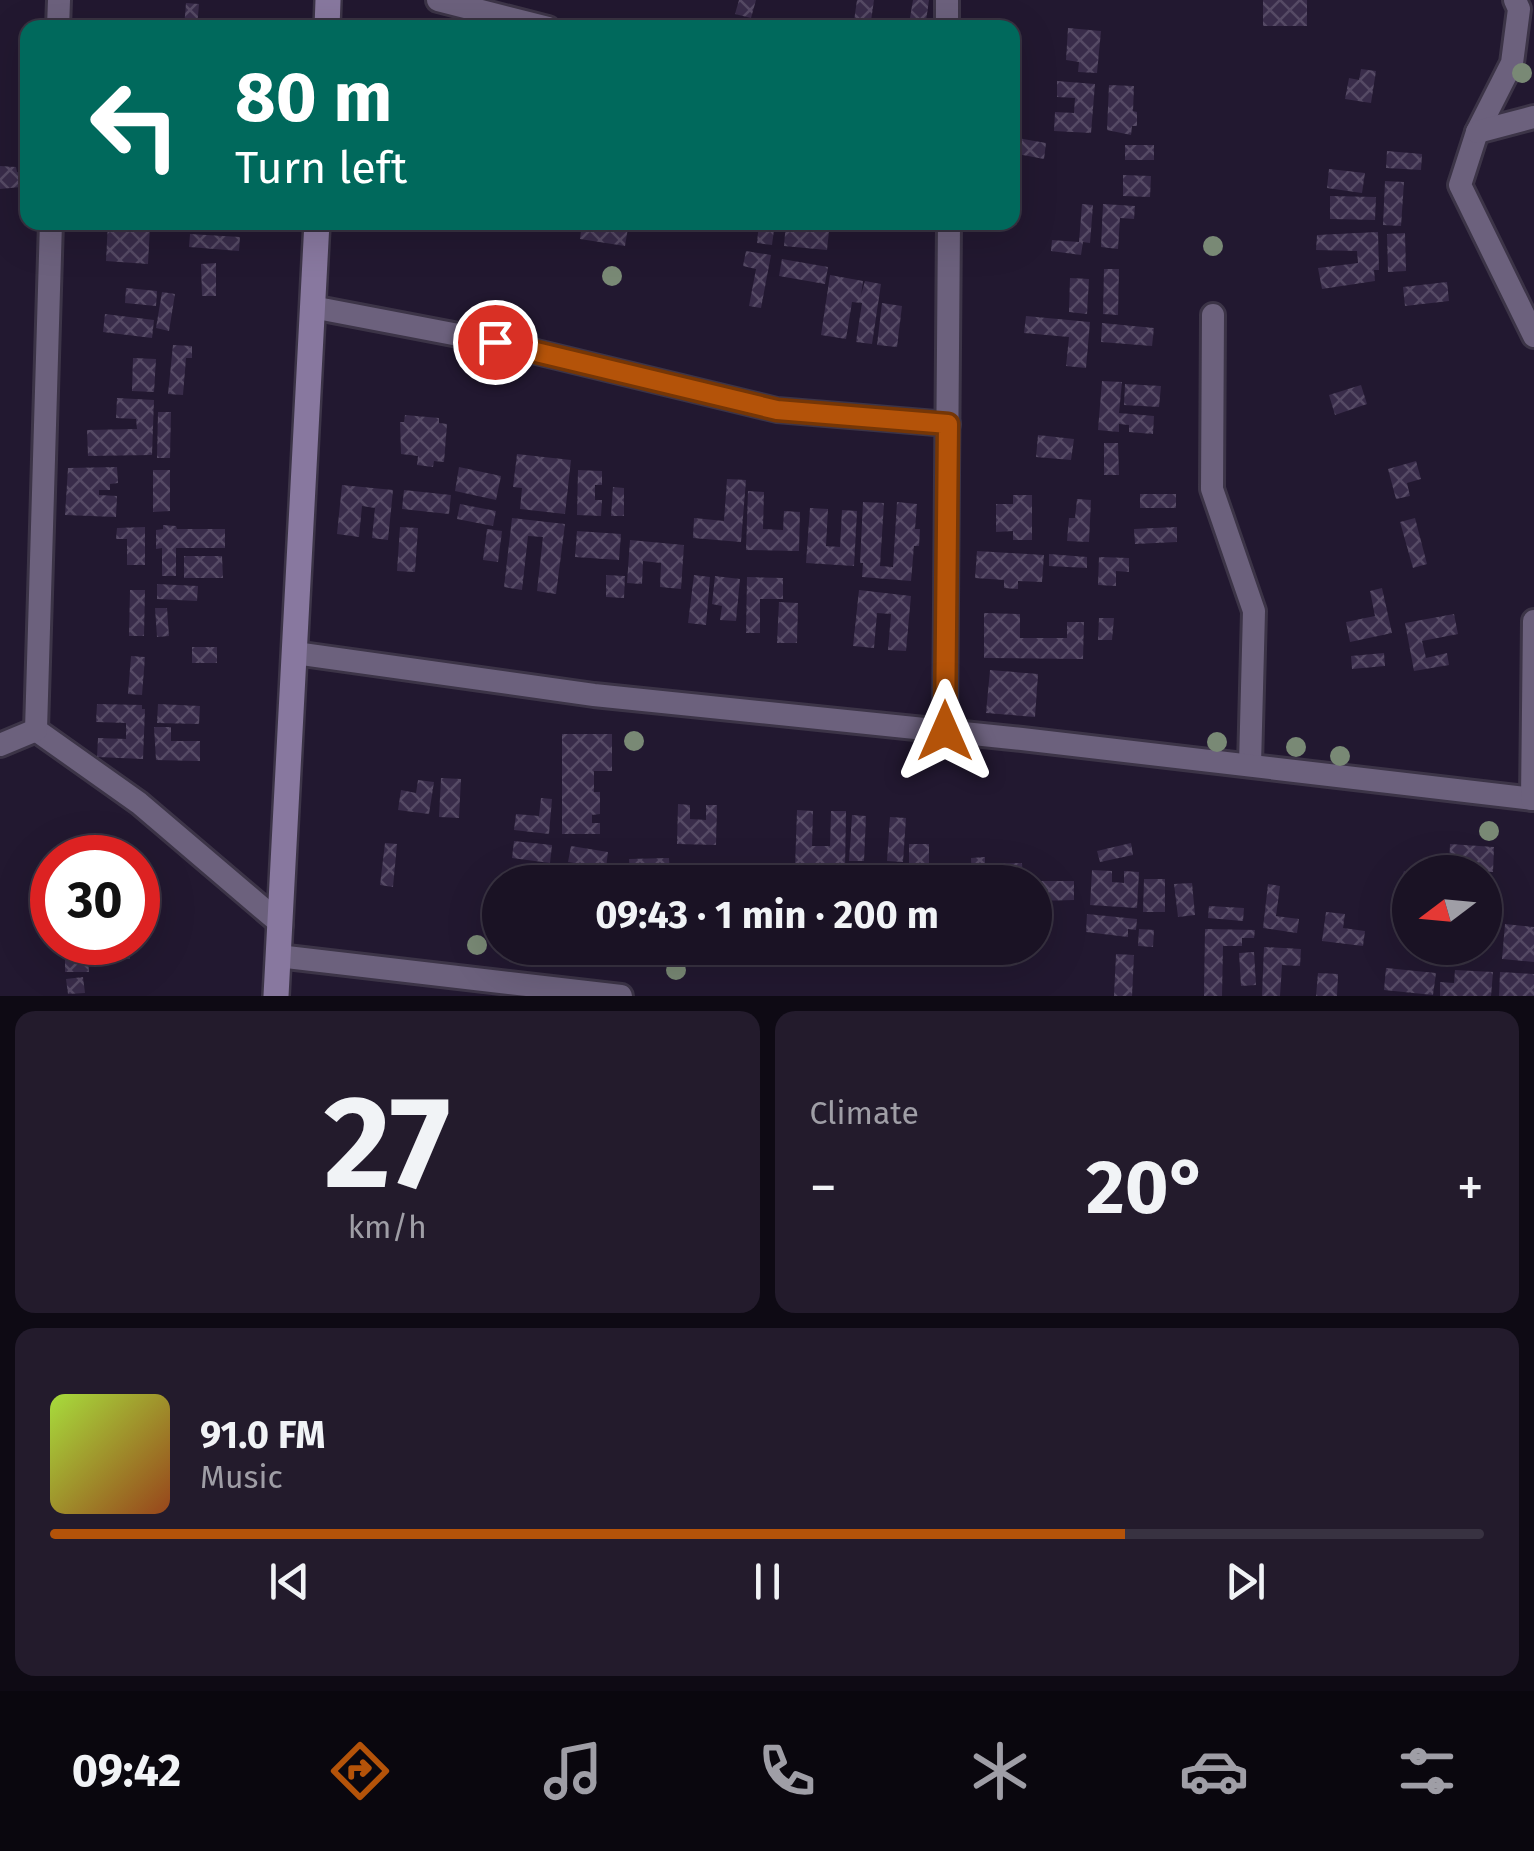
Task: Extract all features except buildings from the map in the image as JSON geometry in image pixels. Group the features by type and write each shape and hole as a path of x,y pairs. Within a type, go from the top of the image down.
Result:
{"street":[{"path":"438,0 517,20"},
{"path":"1516,0 1519,9 1512,62 1476,132 1460,185 1534,336"},
{"path":"1476,132 1534,118"},
{"path":"36,730 50,230"},
{"path":"276,996 317,230"},
{"path":"945,731 949,230"},
{"path":"312,307 495,342 777,410 948,424"},
{"path":"1213,315 1212,489 1254,611 1250,765"},
{"path":"294,653 594,695 1533,799 1534,621"},
{"path":"0,745 36,730"},
{"path":"36,730 139,803 281,924"},
{"path":"278,956 621,996"}],"route":[{"path":"495,342 777,410 948,424 945,731"}]}
